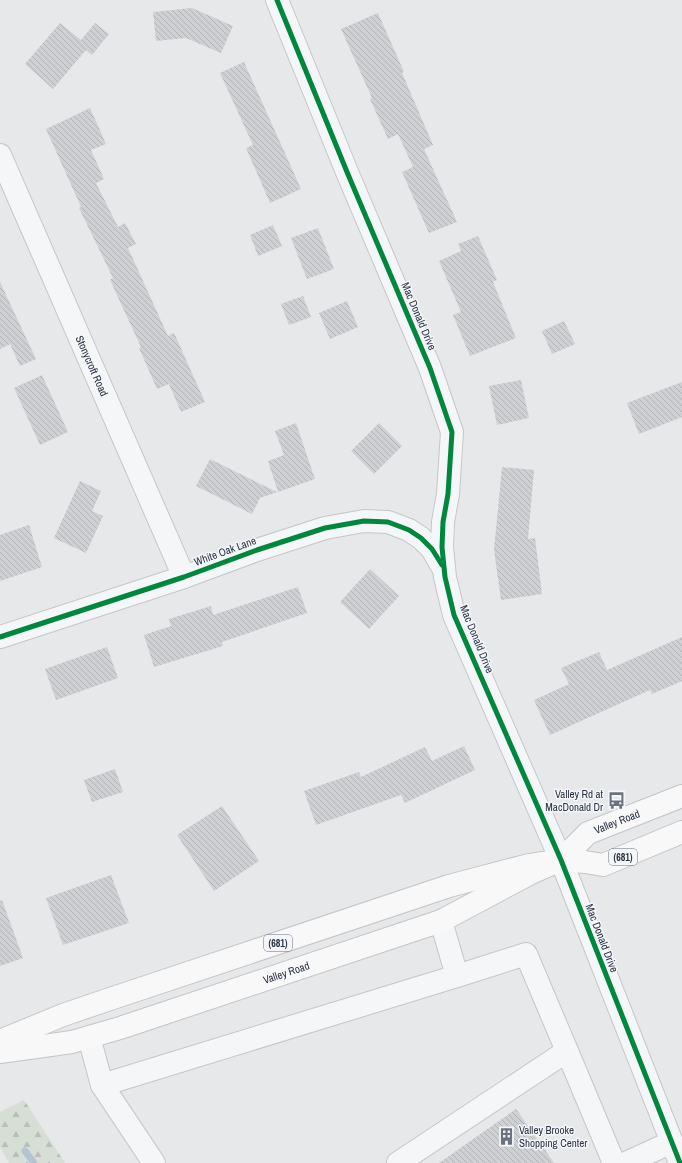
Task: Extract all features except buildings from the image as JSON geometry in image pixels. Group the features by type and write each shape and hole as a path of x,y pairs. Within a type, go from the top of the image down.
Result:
{"main road":[{"name":"Valley Road","path":"0,1052 72,1042 90,1037 441,921 532,873 561,860 588,833 682,796"},
{"name":"Valley Road","path":"0,1041 63,1015 449,886 529,865 561,860 603,865 682,832"}],"street":[{"name":"Mac Donald Drive","path":"277,0 346,172 430,368 452,432 448,494 443,522 442,547 444,569 454,615 561,860 680,1163"},
{"name":"Stonycroft Road","path":"0,155 184,577"},
{"name":"White Oak Lane","path":"0,636 184,577 257,550 325,528 364,521 388,522 409,530 421,538 432,549 444,569"},
{"path":"441,921 457,976"},
{"path":"102,1085 526,954 614,1163"},
{"path":"90,1037 102,1085 154,1163"},
{"path":"398,1163 567,1051"},
{"path":"626,1163 672,1142"}],"green space":[{"path":"24,1100 65,1163 9,1163 0,1147 0,1112"}],"waterway":[{"path":"25,1151 34,1163"}],"cycle path":[{"path":"277,0 347,172 430,368 452,432 448,494 443,522 442,547 445,577 454,615 561,860 680,1163"},
{"path":"0,637 184,577 257,550 325,528 364,521 388,522 409,530 421,538 432,549 442,565"}],"place":[{"name":"Valley Rd at MacDonald Dr","path":"616,800"},
{"name":"Valley Brooke Shopping Center","path":"506,1136"}]}
